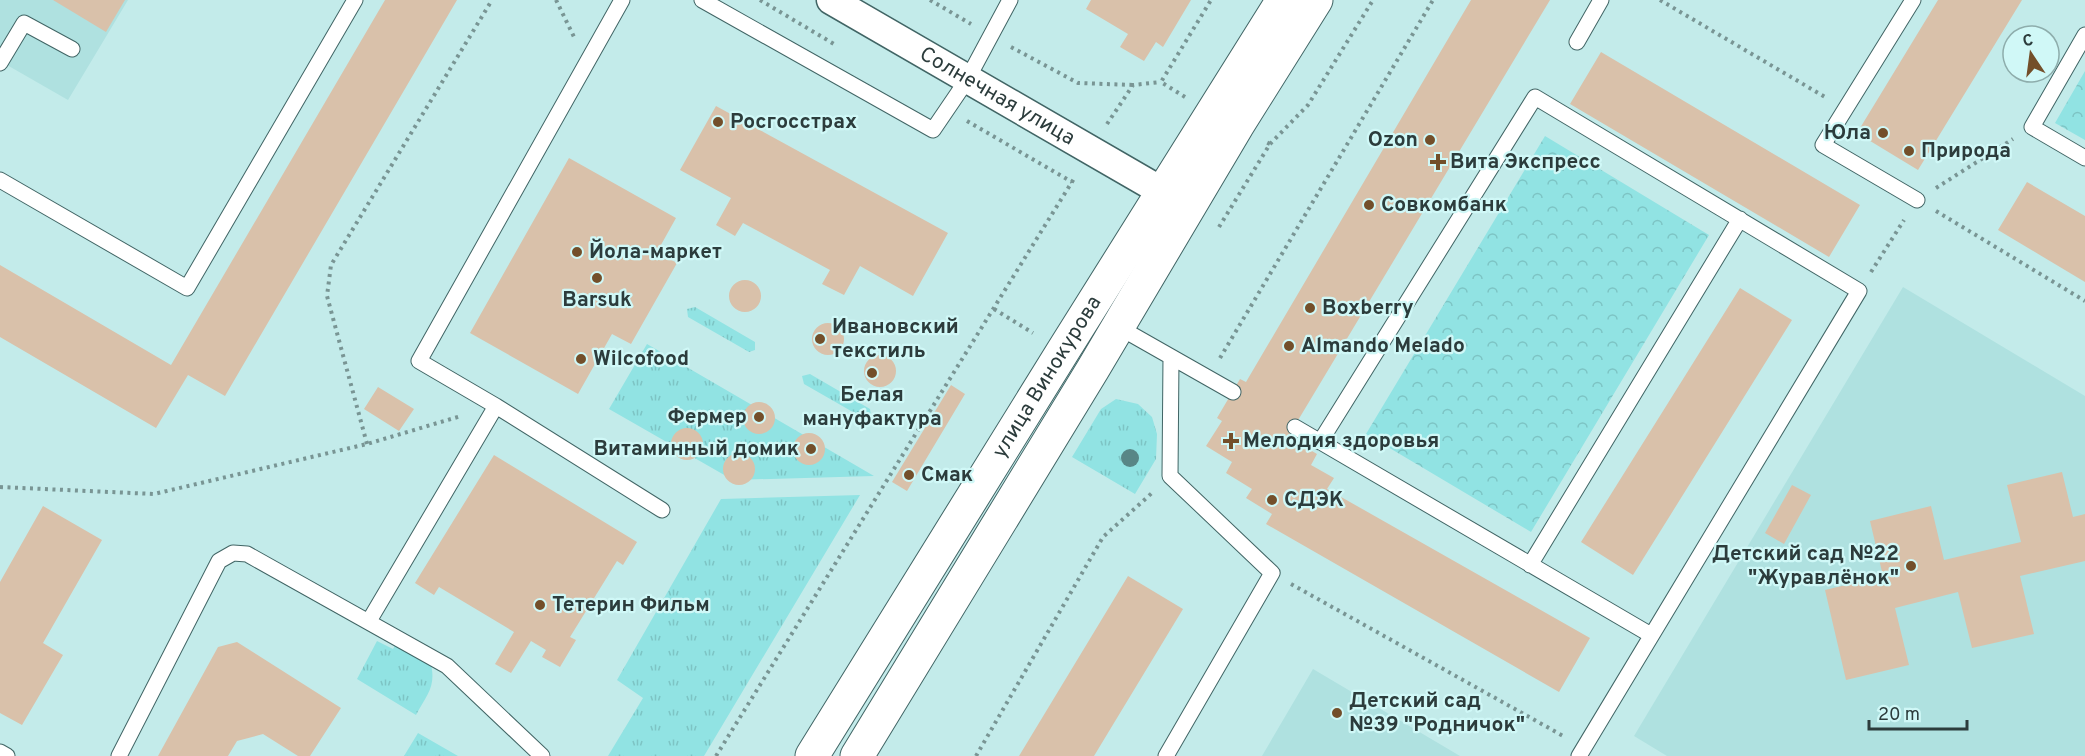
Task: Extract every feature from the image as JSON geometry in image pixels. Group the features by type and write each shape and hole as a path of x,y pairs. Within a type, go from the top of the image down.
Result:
{"main road":[{"name":"улица Винокурова","path":"857,756 1117,326 1176,200 1283,0"},
{"name":"улица Винокурова","path":"812,756 1089,309 1237,126 1316,0"}],"street":[{"name":"Солнечная улица","path":"831,0 1176,200"}],"lane":[{"path":"0,180 188,288 355,0"},
{"path":"622,0 419,361 496,406 662,510"},
{"path":"702,0 933,130 967,80 1010,0"},
{"path":"1577,42 1601,0"},
{"path":"1913,0 1823,145 1917,200"},
{"path":"0,63 24,23 72,49"},
{"path":"2085,35 2032,127 2085,158"},
{"path":"1320,442 1535,97 1859,291 1582,752"},
{"path":"1530,565 1740,219"},
{"path":"1089,309 1233,392"},
{"path":"1166,756 1272,573 1170,476 1171,357"},
{"path":"369,621 496,406"},
{"path":"1295,427 1651,634"},
{"path":"119,756 219,561 233,553 247,554 447,666 542,756"},
{"path":"0,752 7,756"}],"path":[{"path":"367,444 327,296 331,265 492,0"},
{"path":"556,0 587,63"},
{"path":"930,0 1078,83 1133,85 1161,82 1193,102"},
{"path":"1161,82 1212,0"},
{"path":"1270,144 1308,105 1373,0"},
{"path":"1660,0 1846,108"},
{"path":"1104,129 1133,85"},
{"path":"1859,291 1917,200 2032,127"},
{"path":"716,756 1078,171"},
{"path":"1917,200 2085,301"},
{"path":"994,309 1033,333"},
{"path":"0,487 154,494 367,444 496,406"},
{"path":"1272,573 1582,752"}],"shaded area":[{"path":"0,0 128,0 68,100 0,61"},
{"name":"Детский сад №22 \"Журавлёнок\"","path":"1903,287 2085,396 2085,756 1667,756 1634,736"},
{"name":"Детский сад №39 \"Родничок\"","path":"1313,669 1460,756 1262,756"}],"green space":[{"path":"2085,71 2085,140 2055,123"},
{"path":"1545,136 1709,235 1531,532 1366,434"},
{"path":"695,307 755,342 755,350 749,352 688,317 687,309"},
{"path":"647,344 874,476 733,480 609,409"},
{"path":"810,374 870,409 871,416 865,419 804,384 802,376"},
{"path":"1116,399 1138,404 1152,417 1157,434 1156,459 1135,494 1072,457 1101,409"},
{"path":"860,495 704,756 608,756 643,698 617,680 721,499"},
{"path":"377,641 393,649 397,642 430,660 432,683 416,715 357,679"},
{"path":"418,733 458,756 404,756"}],"building":[{"path":"53,0 125,0 106,32"},
{"path":"385,0 457,0 225,396 188,375 156,428 0,337 0,265 171,365"},
{"path":"1091,0 1191,0 1163,47 1156,42 1144,61 1120,47 1128,34 1086,9"},
{"path":"1471,0 1550,0 1288,437 1317,454 1311,465 1334,478 1327,489 1590,638 1559,692 1266,524 1272,514 1246,498 1252,489 1226,473 1232,462 1206,446 1222,421 1217,418 1240,379 1246,382"},
{"path":"1938,0 2022,0 2007,24 2001,24 2001,34 1918,170 1857,133"},
{"path":"1601,52 1860,205 1829,257 1570,104"},
{"path":"716,106 948,233 913,296 860,266 844,295 822,284 830,270 743,223 735,236 716,225 731,198 680,170"},
{"path":"569,158 676,218 657,252 677,263 631,344 612,334 578,394 470,333"},
{"path":"2027,182 2085,216 2085,282 1998,230"},
{"path":"745,280 756,285 761,296 756,307 745,312 734,307 729,296 734,285"},
{"path":"1740,288 1792,320 1633,575 1581,542"},
{"path":"828,323 839,328 844,339 839,350 828,355 817,350 812,339 817,328"},
{"path":"880,355 891,360 896,371 891,382 880,387 869,382 864,371 869,360"},
{"path":"951,385 965,394 907,491 892,482"},
{"path":"378,387 414,409 399,431 364,409"},
{"path":"759,402 770,407 775,418 770,429 759,434 748,429 743,418 748,407"},
{"path":"687,428 698,433 703,444 698,455 687,460 676,455 671,444 676,433"},
{"path":"809,433 820,438 825,449 820,460 809,465 798,460 793,449 798,438"},
{"path":"739,453 750,458 755,469 750,480 739,485 728,480 723,469 728,458"},
{"path":"494,455 637,542 623,565 617,561 570,637 576,640 560,667 542,657 546,650 531,641 511,673 495,664 514,632 439,587 434,595 415,583"},
{"path":"2062,472 2073,517 2085,514 2085,561 2020,576 2034,634 1972,648 1958,592 1895,608 1909,665 1846,680 1825,590 1883,576 1870,521 1931,506 1944,560 2021,542 2007,485"},
{"path":"1792,485 1811,495 1784,544 1765,533"},
{"path":"43,506 102,540 43,643 63,655 22,725 0,713 0,582"},
{"path":"1128,576 1183,609 1094,756 1019,756"},
{"path":"237,642 341,708 310,756 298,756 263,734 237,741 228,756 158,756 218,647"}],"place":[{"name":"Росгосстрах","path":"718,122"},
{"name":"Юла","path":"1883,133"},
{"name":"Ozon","path":"1430,140"},
{"name":"Природа","path":"1909,151"},
{"name":"Вита Экспресс","path":"1438,162"},
{"name":"Совкомбанк","path":"1369,205"},
{"name":"Йола-маркет","path":"577,252"},
{"name":"Barsuk","path":"597,278"},
{"name":"Boxberry","path":"1310,308"},
{"name":"Ивановский текстиль","path":"820,339"},
{"name":"Almando Melado","path":"1289,346"},
{"name":"Wilcofood","path":"581,359"},
{"name":"Белая мануфактура","path":"872,373"},
{"name":"Фермер","path":"759,417"},
{"name":"Мелодия здоровья","path":"1231,441"},
{"name":"Витаминный домик","path":"811,449"},
{"name":"Смак","path":"909,475"},
{"name":"СДЭК","path":"1272,500"},
{"name":"Детский сад №22 \"Журавлёнок\"","path":"1911,566"},
{"name":"Тетерин Фильм","path":"540,605"},
{"name":"Детский сад №39 \"Родничок\"","path":"1337,713"}]}
